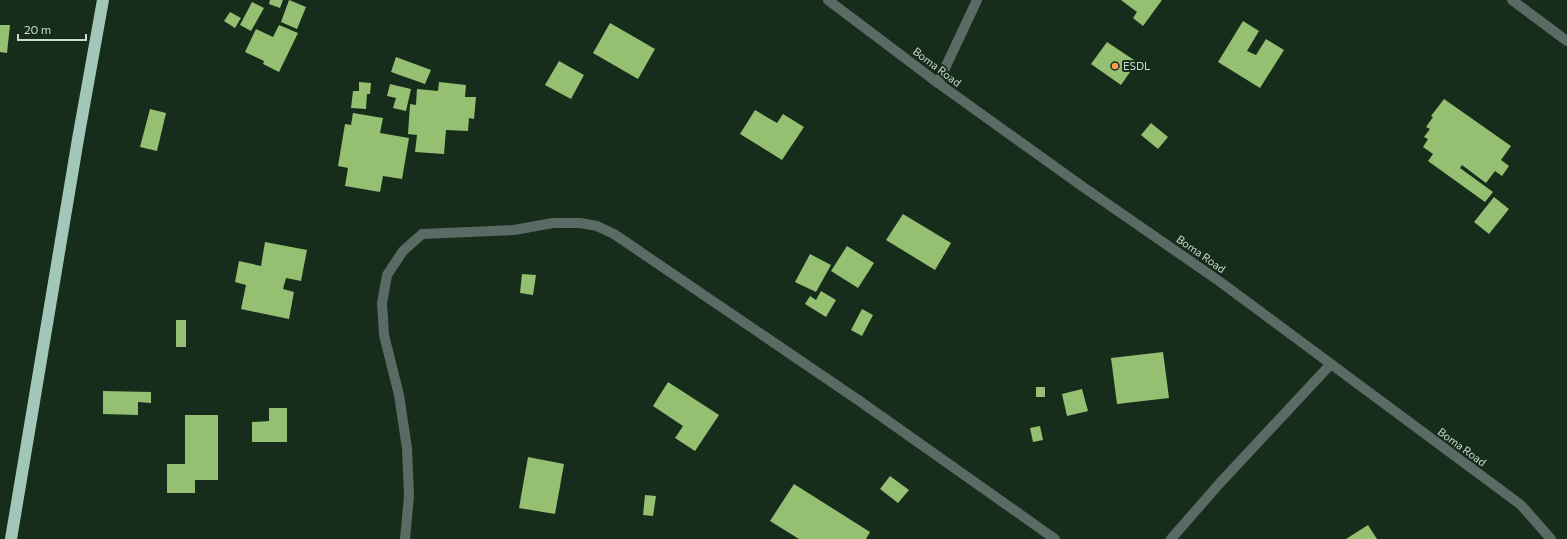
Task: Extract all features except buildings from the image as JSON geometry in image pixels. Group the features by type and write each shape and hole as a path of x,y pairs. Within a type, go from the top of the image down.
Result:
{"highway":[{"path":"11,539 78,139 103,0"}],"street":[{"name":"Boma Road","path":"828,0 938,83 1086,189 1219,281 1330,365 1521,505 1551,539"},
{"path":"938,83 977,0"},
{"path":"1512,0 1567,41"},
{"path":"405,539 409,496 407,448 400,395 384,335 382,303 387,275 403,251 422,234 514,230 553,223 580,223 597,226 614,234 861,402 1055,539"},
{"path":"1171,539 1219,484 1330,365"}],"place":[{"name":"ESDL","path":"1115,66"}]}
